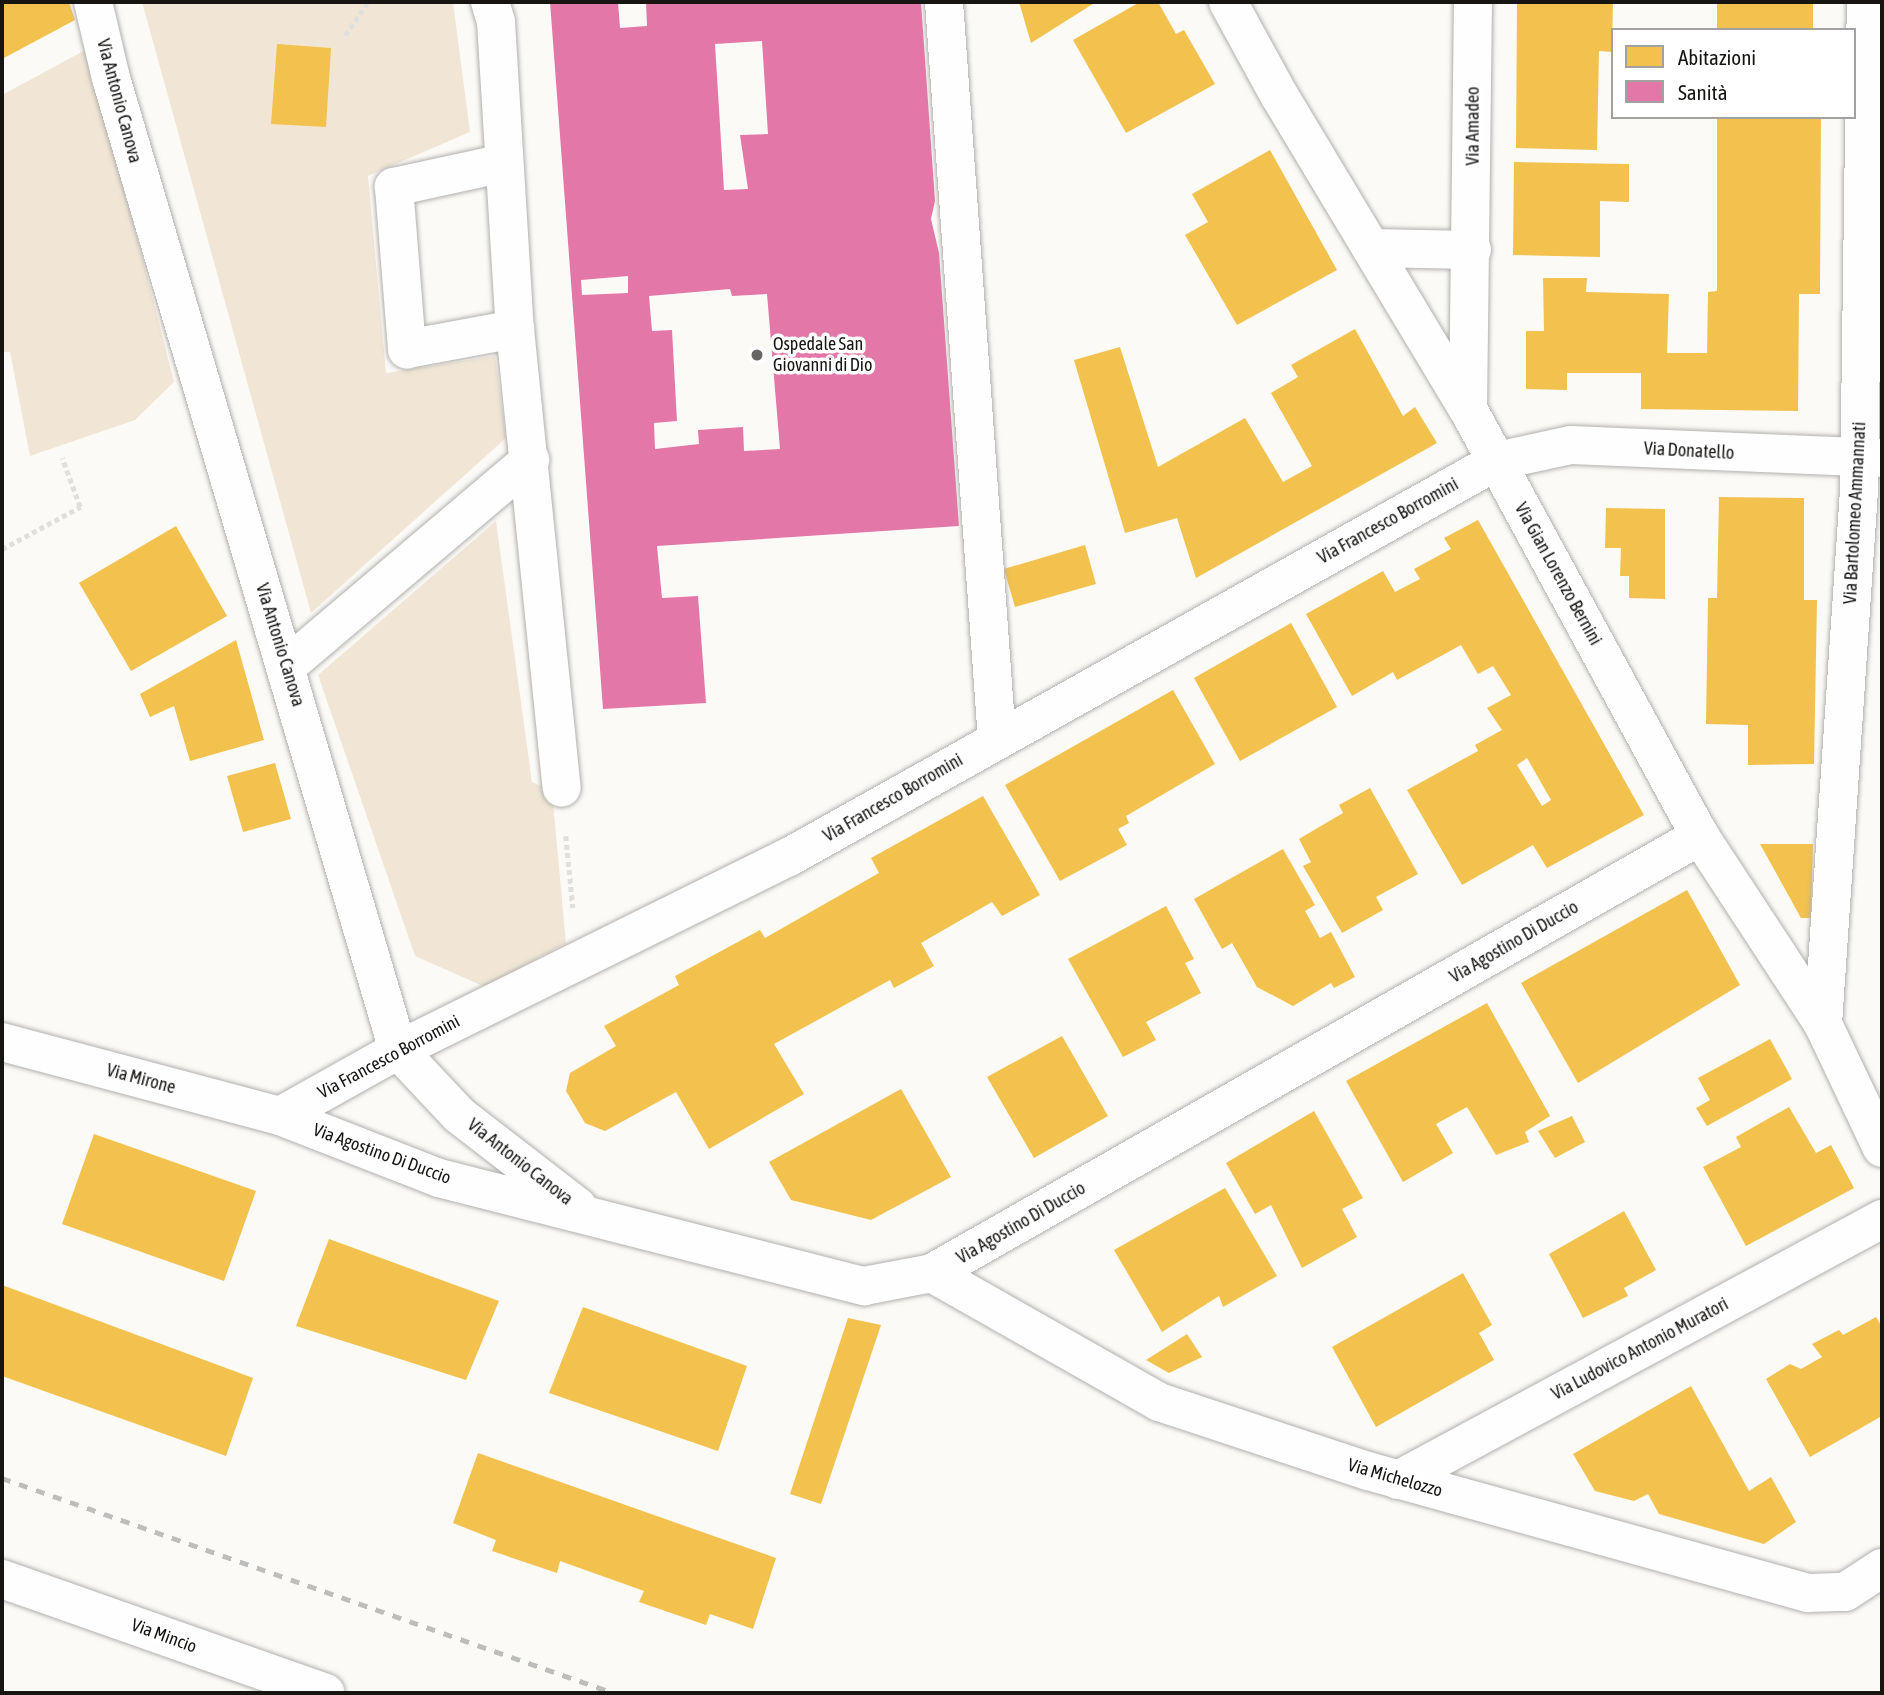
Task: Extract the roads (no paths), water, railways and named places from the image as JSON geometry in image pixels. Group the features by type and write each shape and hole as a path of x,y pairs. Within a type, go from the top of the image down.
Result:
{"street":[{"name":"Via Antonio Canova","path":"93,2 111,78 287,666 398,1050 459,1115 584,1212"},
{"path":"490,2 496,22 515,329 562,788"},
{"path":"944,2 997,739"},
{"name":"Via Gian Lorenzo Bernini","path":"1228,2 1468,409 1700,836 1822,1024 1882,1148"},
{"name":"Via Amadeo","path":"1468,409 1474,2"},
{"name":"Via Bartolomeo Ammannati","path":"1822,1024 1871,459 1866,2"},
{"path":"505,163 394,187 407,349 515,329"},
{"path":"1371,248 1472,250"},
{"name":"Via Donatello","path":"1497,461 1571,445 1871,459"},
{"path":"287,666 530,460"},
{"name":"Via Francesco Borromini","path":"280,1116 398,1050 789,856 1497,461"},
{"name":"Via Agostino Di Duccio","path":"280,1116 439,1178 584,1212 750,1260 864,1286 932,1273 1700,836"},
{"name":"Via Mirone","path":"2,1042 280,1116"},
{"name":"Via Ludovico Antonio Muratori","path":"1398,1480 1882,1219"},
{"name":"Via Michelozzo","path":"932,1273 1159,1402 1398,1480 1808,1593 1845,1591 1882,1568"},
{"name":"Via Mincio","path":"2,1578 309,1691"}],"railway":[{"path":"2,1478 614,1693"}],"place":[{"name":"Ospedale San Giovanni di Dio","path":"757,355"}]}
